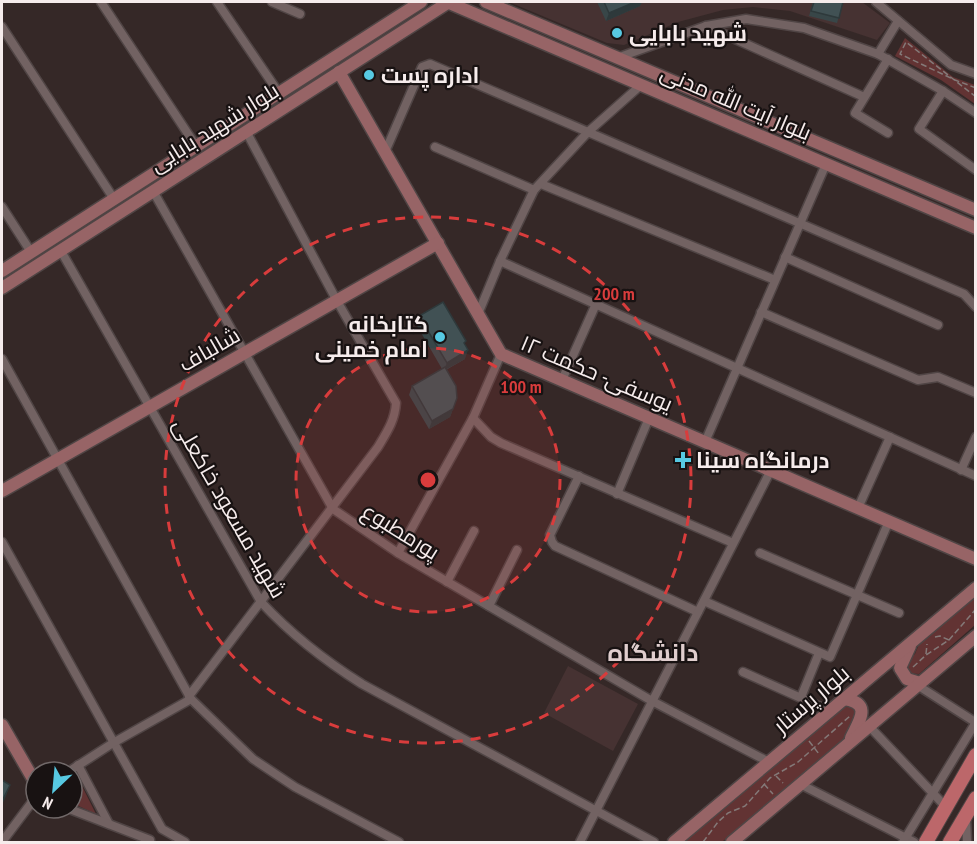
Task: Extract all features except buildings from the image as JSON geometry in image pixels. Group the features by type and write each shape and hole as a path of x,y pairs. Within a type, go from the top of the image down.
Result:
{"main road":[{"path":"926,843 975,755"},
{"path":"950,843 975,798"}],"street":[{"path":"101,2 196,146"},
{"path":"217,2 279,93"},
{"path":"272,2 300,14"},
{"name":"بلوار شهید بابایی","path":"2,271 279,93 402,7 421,2"},
{"name":"بلوار شهید بابایی","path":"2,288 448,2"},
{"name":"بلوار آیت الله مدنی","path":"448,2 975,228"},
{"name":"بلوار آیت الله مدنی","path":"486,2 975,210"},
{"path":"876,2 951,65 975,74"},
{"path":"502,25 501,19 508,11"},
{"path":"617,58 705,26 746,19 804,28 878,54 943,91 975,113"},
{"path":"878,54 898,21"},
{"path":"705,26 864,97"},
{"path":"2,27 114,199"},
{"path":"648,70 641,60 651,46"},
{"path":"888,59 855,112 888,133"},
{"path":"385,152 422,67 430,64 964,294 975,307"},
{"name":"یوسفی- حکمت ۱۲","path":"339,72 501,354 975,558"},
{"path":"621,76 624,98"},
{"path":"478,314 500,261 537,187 588,132 641,85"},
{"path":"943,91 919,129 975,170"},
{"path":"738,126 744,111"},
{"path":"84,761 190,698 333,509 382,440 391,426 395,413 396,402 337,301 246,133"},
{"path":"435,147 775,280"},
{"path":"705,442 826,164"},
{"name":"پورمطبوع","path":"153,191 333,509 398,553 652,701 769,762"},
{"path":"2,207 31,252"},
{"name":"شالباف","path":"2,491 438,243"},
{"name":"شهید مسعود خاکعلی","path":"61,251 261,602 275,618 347,675 362,684 654,843"},
{"path":"785,257 938,325"},
{"path":"500,261 975,476"},
{"path":"562,380 596,304"},
{"path":"761,312 918,380 938,377 975,393"},
{"path":"398,553 473,418 501,354"},
{"path":"2,359 190,698 253,759 295,788 399,843"},
{"path":"473,418 491,437 501,443 733,543"},
{"path":"617,494 649,418"},
{"path":"858,508 890,437"},
{"path":"961,470 975,437"},
{"path":"580,843 771,470"},
{"path":"579,476 550,535 555,546 698,612"},
{"path":"704,601 830,657 889,521"},
{"path":"447,582 474,531"},
{"path":"2,542 162,829 185,843"},
{"path":"489,606 517,550"},
{"path":"760,553 899,613"},
{"name":"بلوار پرستار","path":"674,843 975,588"},
{"path":"732,843 975,636"},
{"path":"800,784 908,841 975,722 904,676 900,668 901,663 914,640"},
{"path":"801,697 819,653"},
{"path":"743,672 830,711"},
{"path":"844,699 856,702 862,708 863,713 850,742"},
{"path":"2,725 24,764"},
{"path":"869,726 946,807"},
{"path":"84,776 109,824"},
{"path":"2,842 24,813"},
{"path":"84,814 150,840"},
{"path":"965,816 967,843"}],"path":[{"path":"975,88 955,80 900,54 906,42 955,80 975,97"},
{"path":"904,676 926,655 949,640 975,610"},
{"path":"926,655 926,646 931,639 940,636 949,640"},
{"path":"703,843 718,822 728,813 745,806 764,784 815,748 854,712"},
{"path":"802,734 826,762"},
{"path":"775,775 784,785"},
{"path":"764,784 774,794 779,789"}],"shaded area":[{"name":"شهید بابایی","path":"509,2 862,2 890,23 877,40 790,11 753,7 723,10 678,22 624,45 607,43"},
{"path":"905,38 953,77 975,85 975,104 941,80 895,56"},
{"path":"975,594 975,625 919,674 906,673 902,665 915,654 921,639"},
{"path":"568,666 638,704 613,751 544,713"},
{"path":"855,706 857,719 849,727 848,735 722,842 682,842 842,707"},
{"path":"84,790 96,814 84,808"}],"place":[{"name":"شهید بابایی","path":"617,33"},
{"name":"اداره پست","path":"369,75"},
{"name":"کتابخانه امام خمینی","path":"440,337"},
{"name":"درمانگاه سینا","path":"683,460"}],"district":[{"name":"دانشگاه","path":"653,653"}]}
